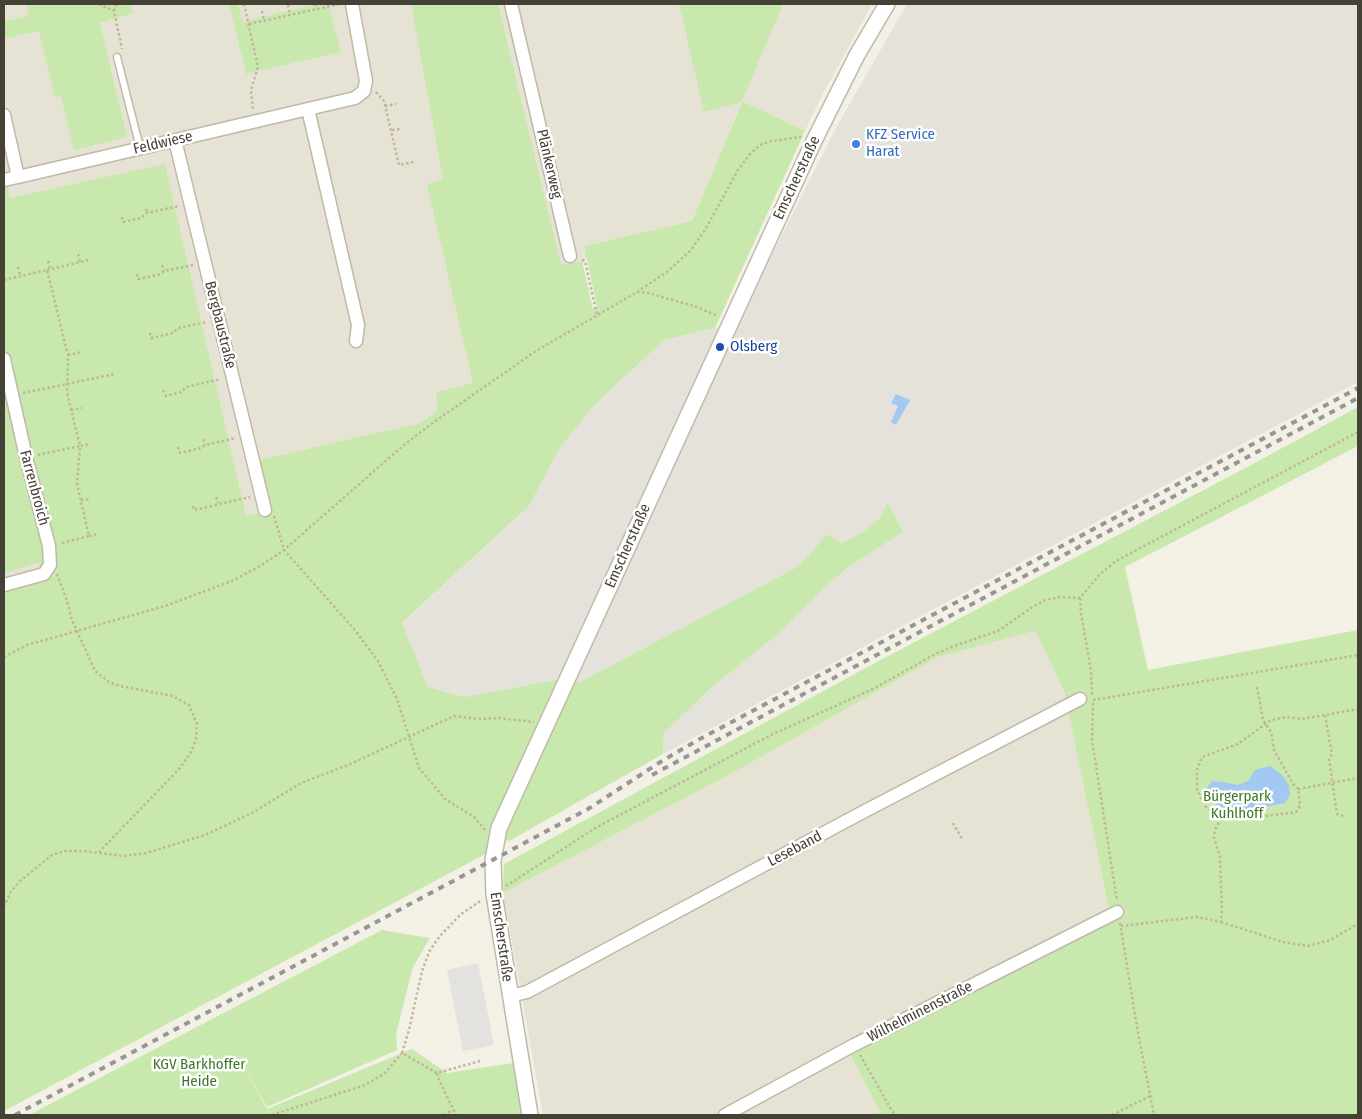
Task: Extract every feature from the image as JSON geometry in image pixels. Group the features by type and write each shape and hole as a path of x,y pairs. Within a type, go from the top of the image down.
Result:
{"street":[{"path":"352,4 366,81"},
{"name":"Plänkerweg","path":"511,4 570,256"},
{"name":"Emscherstraße","path":"530,1115 494,894 493,860 502,819 813,143 857,55 887,4"},
{"name":"Feldwiese","path":"18,177 355,98 364,91 366,81"},
{"path":"308,109 358,325 356,341"},
{"path":"4,116 18,177 4,180"},
{"name":"Bergbaustraße","path":"174,140 265,510"},
{"name":"Farrenbroich","path":"4,359 26,457 50,546 50,565"},
{"path":"4,585 44,574 50,565"},
{"name":"Leseband","path":"510,996 526,992 872,808 1086,699"},
{"name":"Wilhelminenstraße","path":"725,1115 1117,906"}],"lane":[{"path":"116,57 140,148"}],"path":[{"path":"99,4 114,11"},
{"path":"116,4 114,11 122,51 116,57"},
{"path":"244,4 258,68 251,90 254,122"},
{"path":"315,4 316,9"},
{"path":"249,24 340,4"},
{"path":"288,6 290,15"},
{"path":"262,12 264,21"},
{"path":"366,81 384,102 399,165 414,162"},
{"path":"385,106 396,104"},
{"path":"392,130 402,128"},
{"path":"4,657 27,645 165,606 224,584 260,566 284,550 405,444 510,368 637,292 668,271 690,251 705,230 738,170 750,153 771,141 783,138 801,137 813,143"},
{"path":"122,217 123,222 190,204"},
{"path":"146,209 147,214"},
{"path":"78,254 80,262"},
{"path":"570,256 585,261 598,315"},
{"path":"4,280 88,260"},
{"path":"48,261 68,355 67,393 80,446 77,484 89,536"},
{"path":"137,274 138,279 158,275 164,271 205,263"},
{"path":"162,266 164,271"},
{"path":"18,267 20,276"},
{"path":"637,292 662,296 732,321"},
{"path":"150,333 151,338 173,333 178,328 218,319"},
{"path":"176,323 178,328"},
{"path":"68,355 82,352"},
{"path":"12,396 115,374"},
{"path":"164,390 166,396 181,392 186,387 232,377"},
{"path":"71,410 82,408"},
{"path":"1154,1115 1120,926 1086,699 1091,671 1080,598 1100,574 1116,561 1358,432"},
{"path":"178,447 180,453 205,445 247,436"},
{"path":"203,439 205,445"},
{"path":"26,457 90,444"},
{"path":"193,506 194,510 261,494"},
{"path":"216,497 218,503"},
{"path":"81,500 90,498"},
{"path":"265,510 274,514 284,550 354,629 378,661 397,699 419,768 445,800 474,817 496,842"},
{"path":"50,546 98,534"},
{"path":"50,565 60,577 72,620 95,671 109,682 173,696 189,705 197,724 196,740 191,752 180,768 98,853"},
{"path":"272,1115 365,1085 385,1073 402,1054 422,971 430,950 440,936 471,906 494,894 597,828 771,735 873,689 947,649 998,631 1045,600 1060,597 1080,598"},
{"path":"1086,699 1358,655"},
{"path":"1257,687 1264,720 1266,723 1271,732 1274,750 1292,784 1298,789 1300,806 1296,812 1243,818 1221,818 1205,806 1197,789 1197,770 1202,757 1238,744 1266,723 1271,720 1287,717 1302,719 1358,709"},
{"path":"1324,715 1332,754 1329,759 1338,814 1344,816"},
{"path":"4,907 10,893 19,882 52,855 65,851 124,856 146,853 205,835 252,812 301,783 348,765 454,716 479,719 528,720 545,726"},
{"path":"1298,789 1358,778"},
{"path":"1221,818 1214,837 1220,857 1221,922"},
{"path":"953,823 962,839"},
{"path":"1120,926 1197,917 1221,922 1283,942 1308,946 1330,940 1358,924"},
{"path":"854,1045 896,1115"},
{"path":"402,1054 437,1073 480,1061"},
{"path":"437,1073 438,1080 456,1115"},
{"path":"1112,1115 1150,1096"},
{"path":"444,1115 453,1110"}],"shaded area":[{"path":"4,4 872,4 805,131 742,101 692,221 584,246 587,260 582,261 592,309 473,383 436,392 437,411 420,423 260,460 272,510 56,576 4,588"},
{"path":"907,4 1358,4 1358,382 663,754 664,733 711,688 782,631 824,588 847,568 903,532 888,502 879,519 863,532 842,543 827,534 799,566 580,682 561,679 464,697 428,687 402,624 529,506 559,449 593,405 664,340 715,328 739,320 838,124"},
{"path":"1035,631 1064,691 1111,919 848,1050 880,1112 874,1115 543,1115 503,893 729,775 938,657"},
{"path":"478,963 494,1045 463,1051 447,970"}],"green space":[{"path":"26,4 131,4 133,13 100,23 127,137 74,150 61,96 55,97 39,31 4,39 4,22 29,16"},
{"path":"229,4 238,4 243,22 315,4 328,4 341,52 246,74"},
{"path":"411,4 498,4 561,265 582,261 593,309 597,306 584,246 692,221 742,102 704,112 679,4 783,4 742,101 805,131 715,328 664,340 594,405 559,449 529,506 402,623 428,687 464,697 561,679 491,851 4,1111 4,589 55,576 37,563 4,573 4,172 10,198 165,164 246,516 272,510 259,460 420,423 437,411 436,392 473,383 427,184 443,179"},
{"name":"Bürgerpark Kuhlhoff","path":"1358,407 1358,446 1125,567 1148,670 1358,630 1358,1115 874,1115 880,1112 848,1050 1111,919 1064,691 1035,631 938,657 729,775 503,893 504,864 875,663"},
{"path":"888,502 903,532 847,568 824,588 782,631 711,688 664,733 663,754 509,841 500,838 572,681 580,682 799,566 827,534 842,543 863,532 879,519"},
{"name":"KGV Barkhoffer Heide","path":"382,930 430,938 413,967 396,1034 397,1050 267,1107 237,1055 267,1109 412,1049 447,1073 520,1062 529,1115 29,1115"}],"water":[{"path":"896,394 910,400 896,425 891,422 898,406 891,403"},
{"path":"1270,766 1281,774 1289,785 1290,795 1285,803 1240,812 1223,809 1207,798 1206,789 1212,781 1238,785 1248,781 1255,770"}],"railway":[{"path":"15,1115 588,809 698,740 1358,388"},
{"path":"652,775 1358,398"}],"place":[{"name":"KFZ Service Harat","path":"856,144"},
{"name":"Olsberg","path":"720,347"}]}
